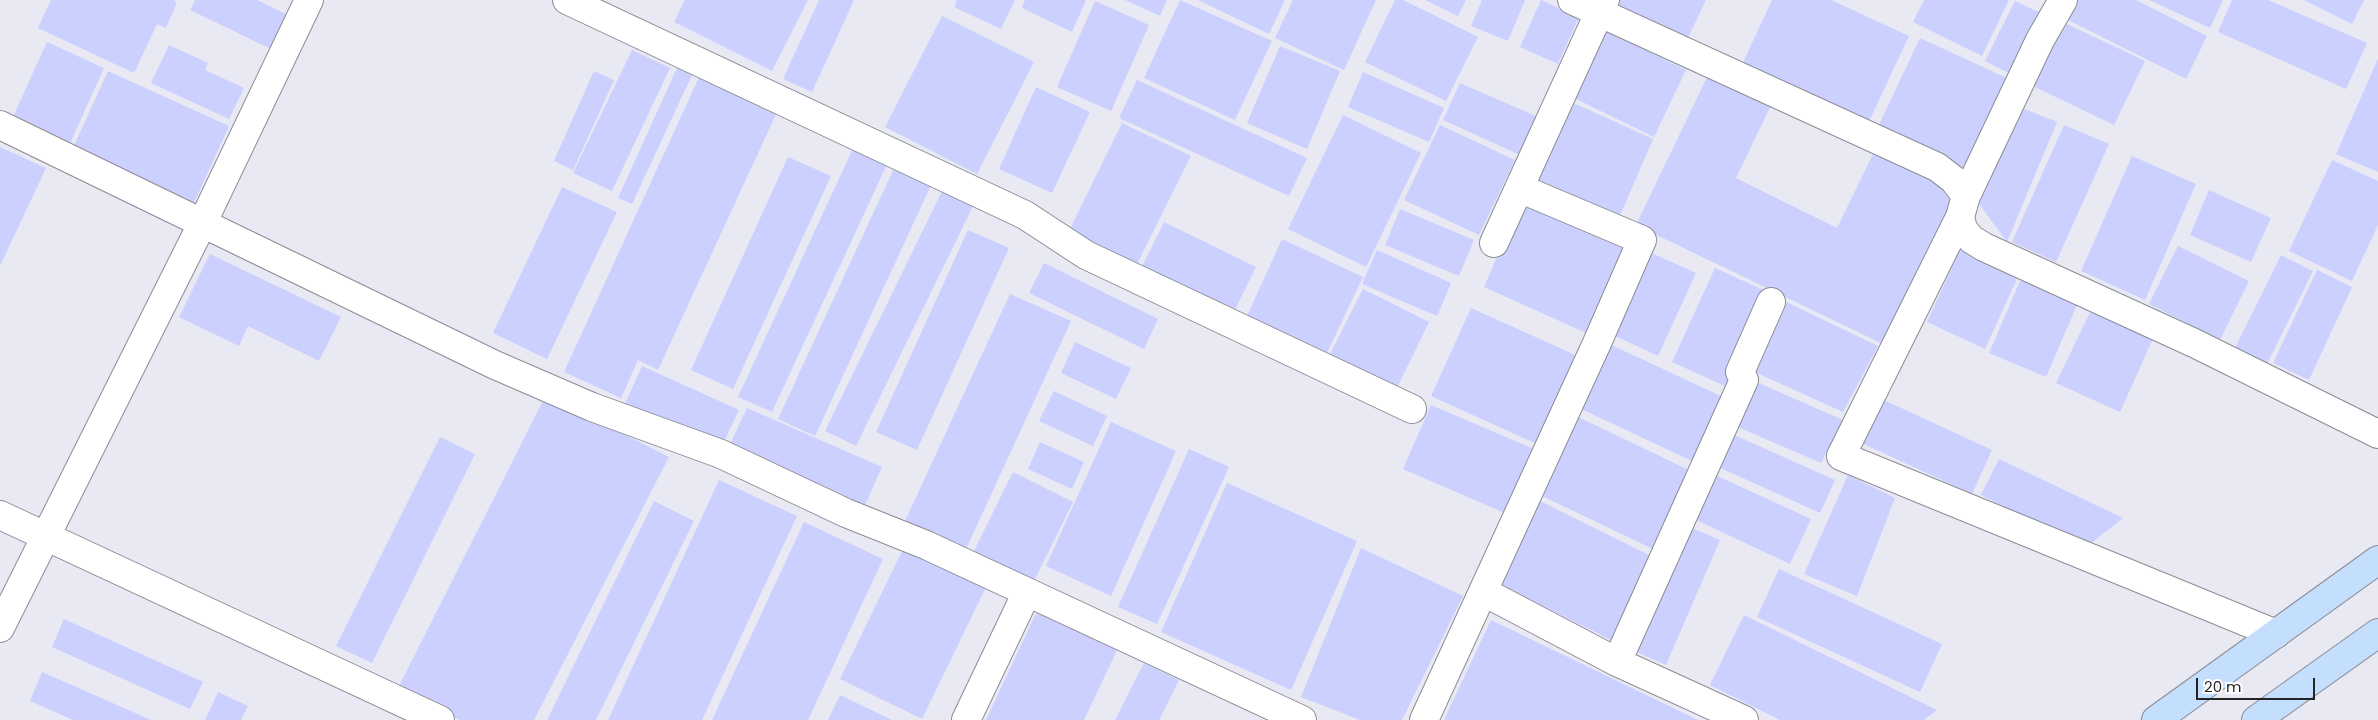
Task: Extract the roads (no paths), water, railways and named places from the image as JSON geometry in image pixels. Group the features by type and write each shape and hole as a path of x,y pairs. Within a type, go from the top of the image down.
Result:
{"main road":[{"path":"2156,720 2378,560"},
{"path":"2256,720 2378,633"}],"street":[{"path":"0,628 202,224 309,0"},
{"path":"567,0 1026,214 1086,254 1412,409"},
{"path":"1572,0 1603,6 1917,156 1954,180 1963,206 1963,229 1971,239 1984,247 2194,343 2378,434"},
{"path":"2063,0 2040,40 1963,206 1841,456 2276,634"},
{"path":"1494,243 1603,6"},
{"path":"0,125 495,365 592,407 721,454 846,513 926,545 1302,720"},
{"path":"1424,720 1484,592 1642,240 1519,188"},
{"path":"1617,662 1744,380 1740,372 1771,302"},
{"path":"0,515 440,720"},
{"path":"966,720 1028,592"},
{"path":"1484,592 1617,662 1744,720"}]}
